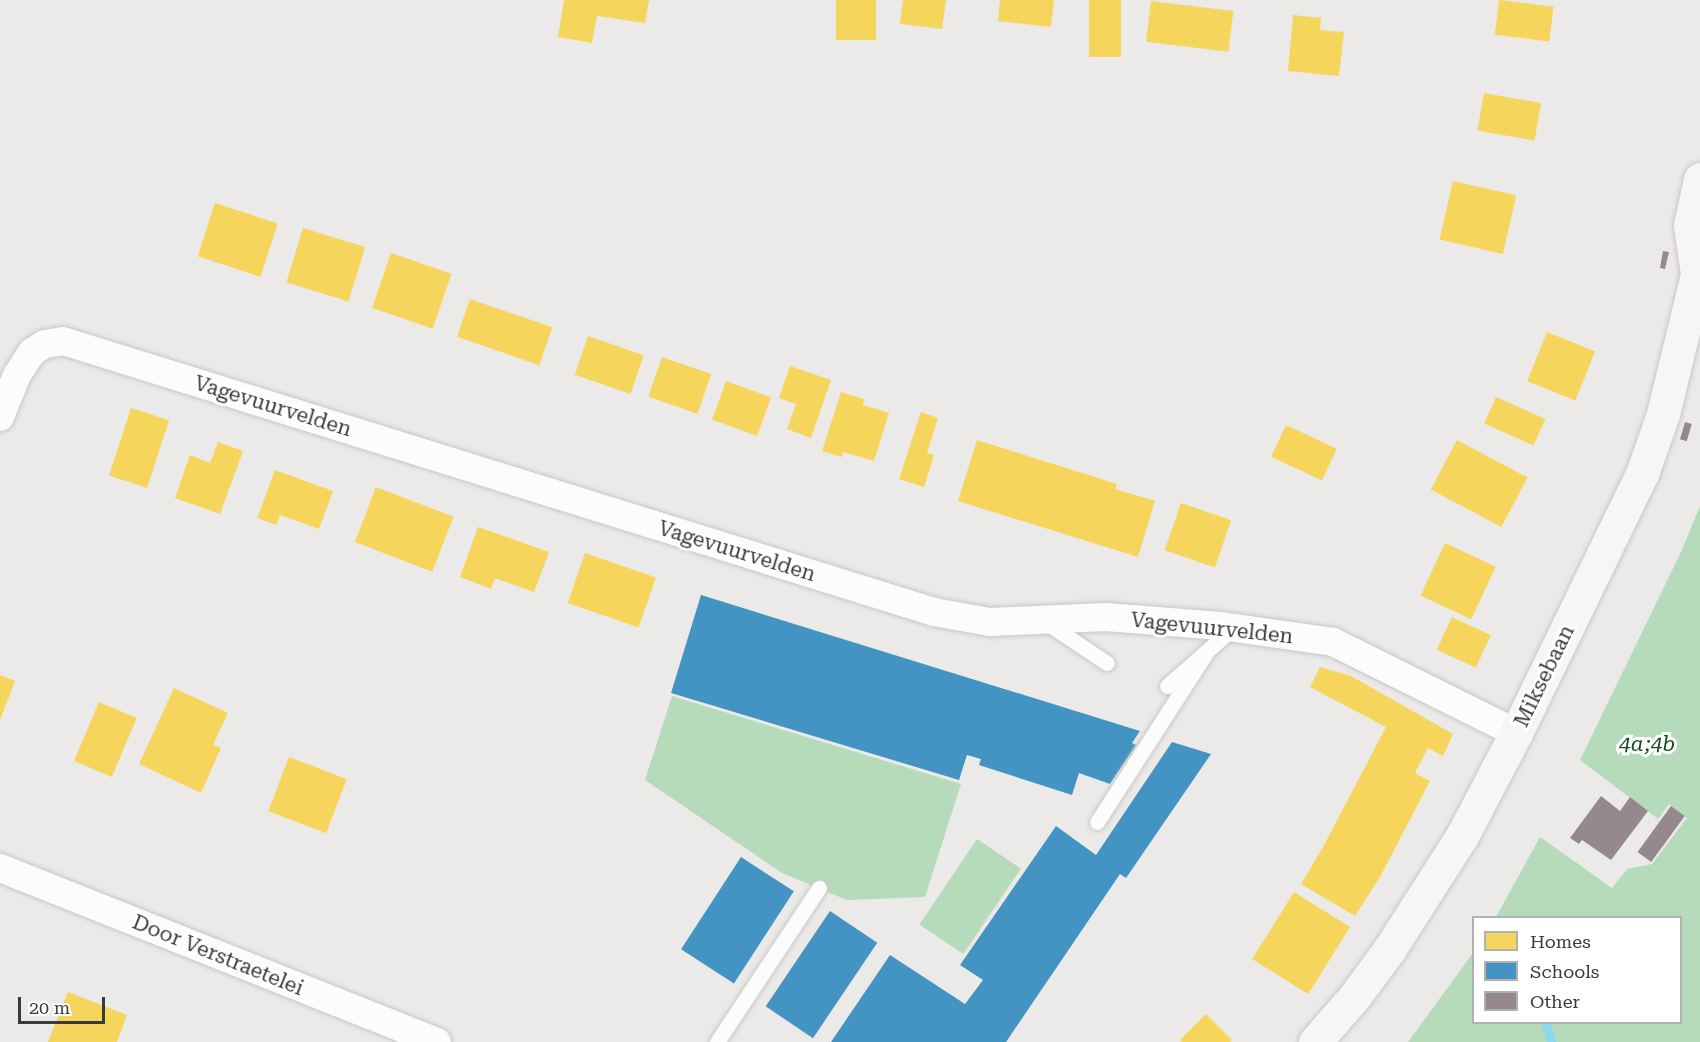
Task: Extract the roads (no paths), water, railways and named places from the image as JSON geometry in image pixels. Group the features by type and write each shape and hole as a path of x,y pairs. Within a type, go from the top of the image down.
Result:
{"main road":[{"name":"Miksebaan","path":"1315,1042 1355,996 1411,917 1462,836 1516,733 1642,474 1663,414 1697,253 1700,179"}],"street":[{"name":"Vagevuurvelden","path":"0,417 17,375 32,352 45,344 63,341 934,612 990,622 1106,616 1233,628 1333,642 1516,733"},
{"name":"Door Verstraetelei","path":"0,868 437,1042"}],"lane":[{"path":"1042,620 1107,663"},
{"path":"1167,686 1233,628"},
{"path":"1097,822 1207,651"},
{"path":"717,1042 819,888"}],"waterway":[{"path":"1546,1024 1551,1042"}],"park label":[{"name":"4a;4b","path":"1647,744"}]}
